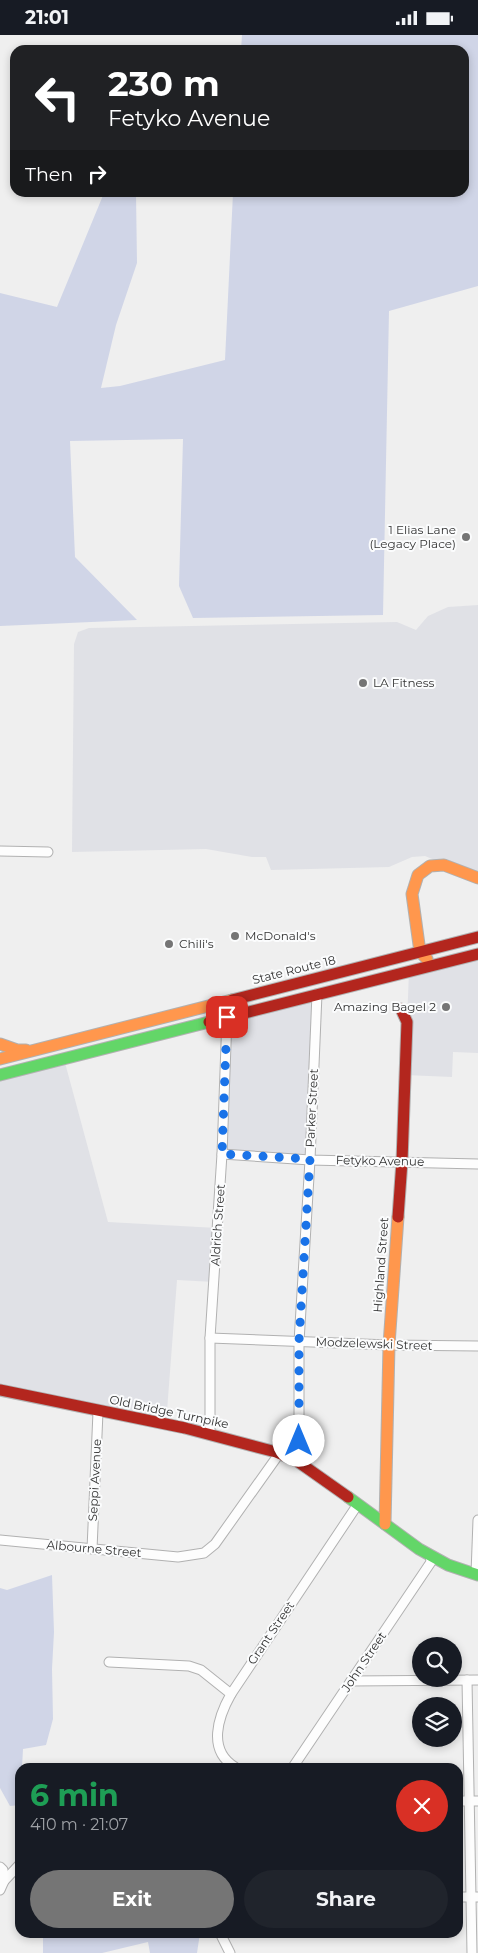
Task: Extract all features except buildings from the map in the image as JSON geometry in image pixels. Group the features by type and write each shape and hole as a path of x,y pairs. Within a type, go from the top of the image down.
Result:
{"main road":[{"path":"433,965 420,952 412,885 420,873 430,865 442,863 478,878"},
{"name":"State Route 18","path":"0,1059 478,937"},
{"path":"0,1075 478,954"},
{"name":"Highland Street","path":"385,1524 389,1345 402,1161 406,1022 401,1009"},
{"path":"0,1044 18,1050 30,1051"},
{"name":"Old Bridge Turnpike","path":"0,1390 98,1412 210,1433 299,1461 430,1555 448,1565 477,1575"}],"street":[{"path":"0,851 48,852"},
{"name":"Parker Street","path":"299,1461 299,1341 318,994"},
{"name":"Aldrich Street","path":"210,1433 210,1338 222,1154 227,1017"},
{"name":"Fetyko Avenue","path":"222,1154 310,1159 478,1164"},
{"name":"Modzelewski Street","path":"210,1338 389,1345 478,1346"},
{"name":"Seppi Avenue","path":"92,1549 98,1412"},
{"name":"Albourne Street","path":"0,1540 178,1557 204,1553 215,1545 279,1454"},
{"name":"Grant Street","path":"230,1763 225,1759 219,1748 221,1711 358,1504"},
{"path":"477,1575 478,1520"},
{"name":"John Street","path":"296,1763 430,1562 430,1555"},
{"path":"109,1662 189,1666 201,1670 231,1694"},
{"path":"468,1680 474,1801 475,1897 472,1953"},
{"path":"351,1681 478,1680"},
{"path":"0,1867 3,1870 4,1881"},
{"path":"0,1890 4,1881 15,1869"},
{"path":"222,1938 230,1953"}],"shaded area":[{"path":"242,35 478,35 478,286 389,311 383,615 193,618 179,586 183,439 70,441 75,557 137,620 0,626 0,293 57,307 102,197 136,197 137,263 116,325 101,388 120,386 225,360 233,197 469,197 469,45 241,45"},
{"path":"478,605 478,878 425,856 412,857 389,867 271,870 266,857 252,857 206,849 72,852 74,644 78,632 89,628 397,622 416,630 428,616 448,607"},
{"path":"478,954 478,1053 453,1052 452,1077 405,1075 409,971"},
{"path":"317,994 310,1160 222,1154 227,1017"},
{"path":"64,1059 108,1222 217,1228 214,1282 177,1280 166,1424 0,1390 0,1075"},
{"path":"52,1575 54,1632 52,1669 53,1719 46,1745 23,1749 22,1763 15,1763 15,1806 10,1806 0,1788 0,1588 7,1590"},
{"path":"43,1938 199,1938 197,1953 150,1953 148,1942 102,1953 43,1953"}],"traffic: fast":[{"path":"0,1075 209,1022"},
{"path":"348,1497 419,1549 448,1565 478,1575"}],"traffic: slow":[{"path":"427,959 420,952 412,894 418,875 430,866 444,865 478,878"},
{"path":"0,1059 232,1000"},
{"path":"0,1044 17,1050 26,1050"},
{"path":"385,1524 389,1345 398,1217"}],"traffic: jam":[{"path":"232,1000 478,937"},
{"path":"209,1022 478,954"},
{"path":"398,1217 407,1022 401,1009"},
{"path":"0,1390 185,1428 276,1452 297,1461 348,1497"}],"place":[{"name":"1 Elias Lane (Legacy Place)","path":"466,537"},
{"name":"LA Fitness","path":"363,683"},
{"name":"McDonald's","path":"235,936"},
{"name":"Chili's","path":"169,944"},
{"name":"Amazing Bagel 2","path":"446,1007"}],"route":[{"path":"227,1017 222,1154 310,1159 299,1341 299,1441"}]}
